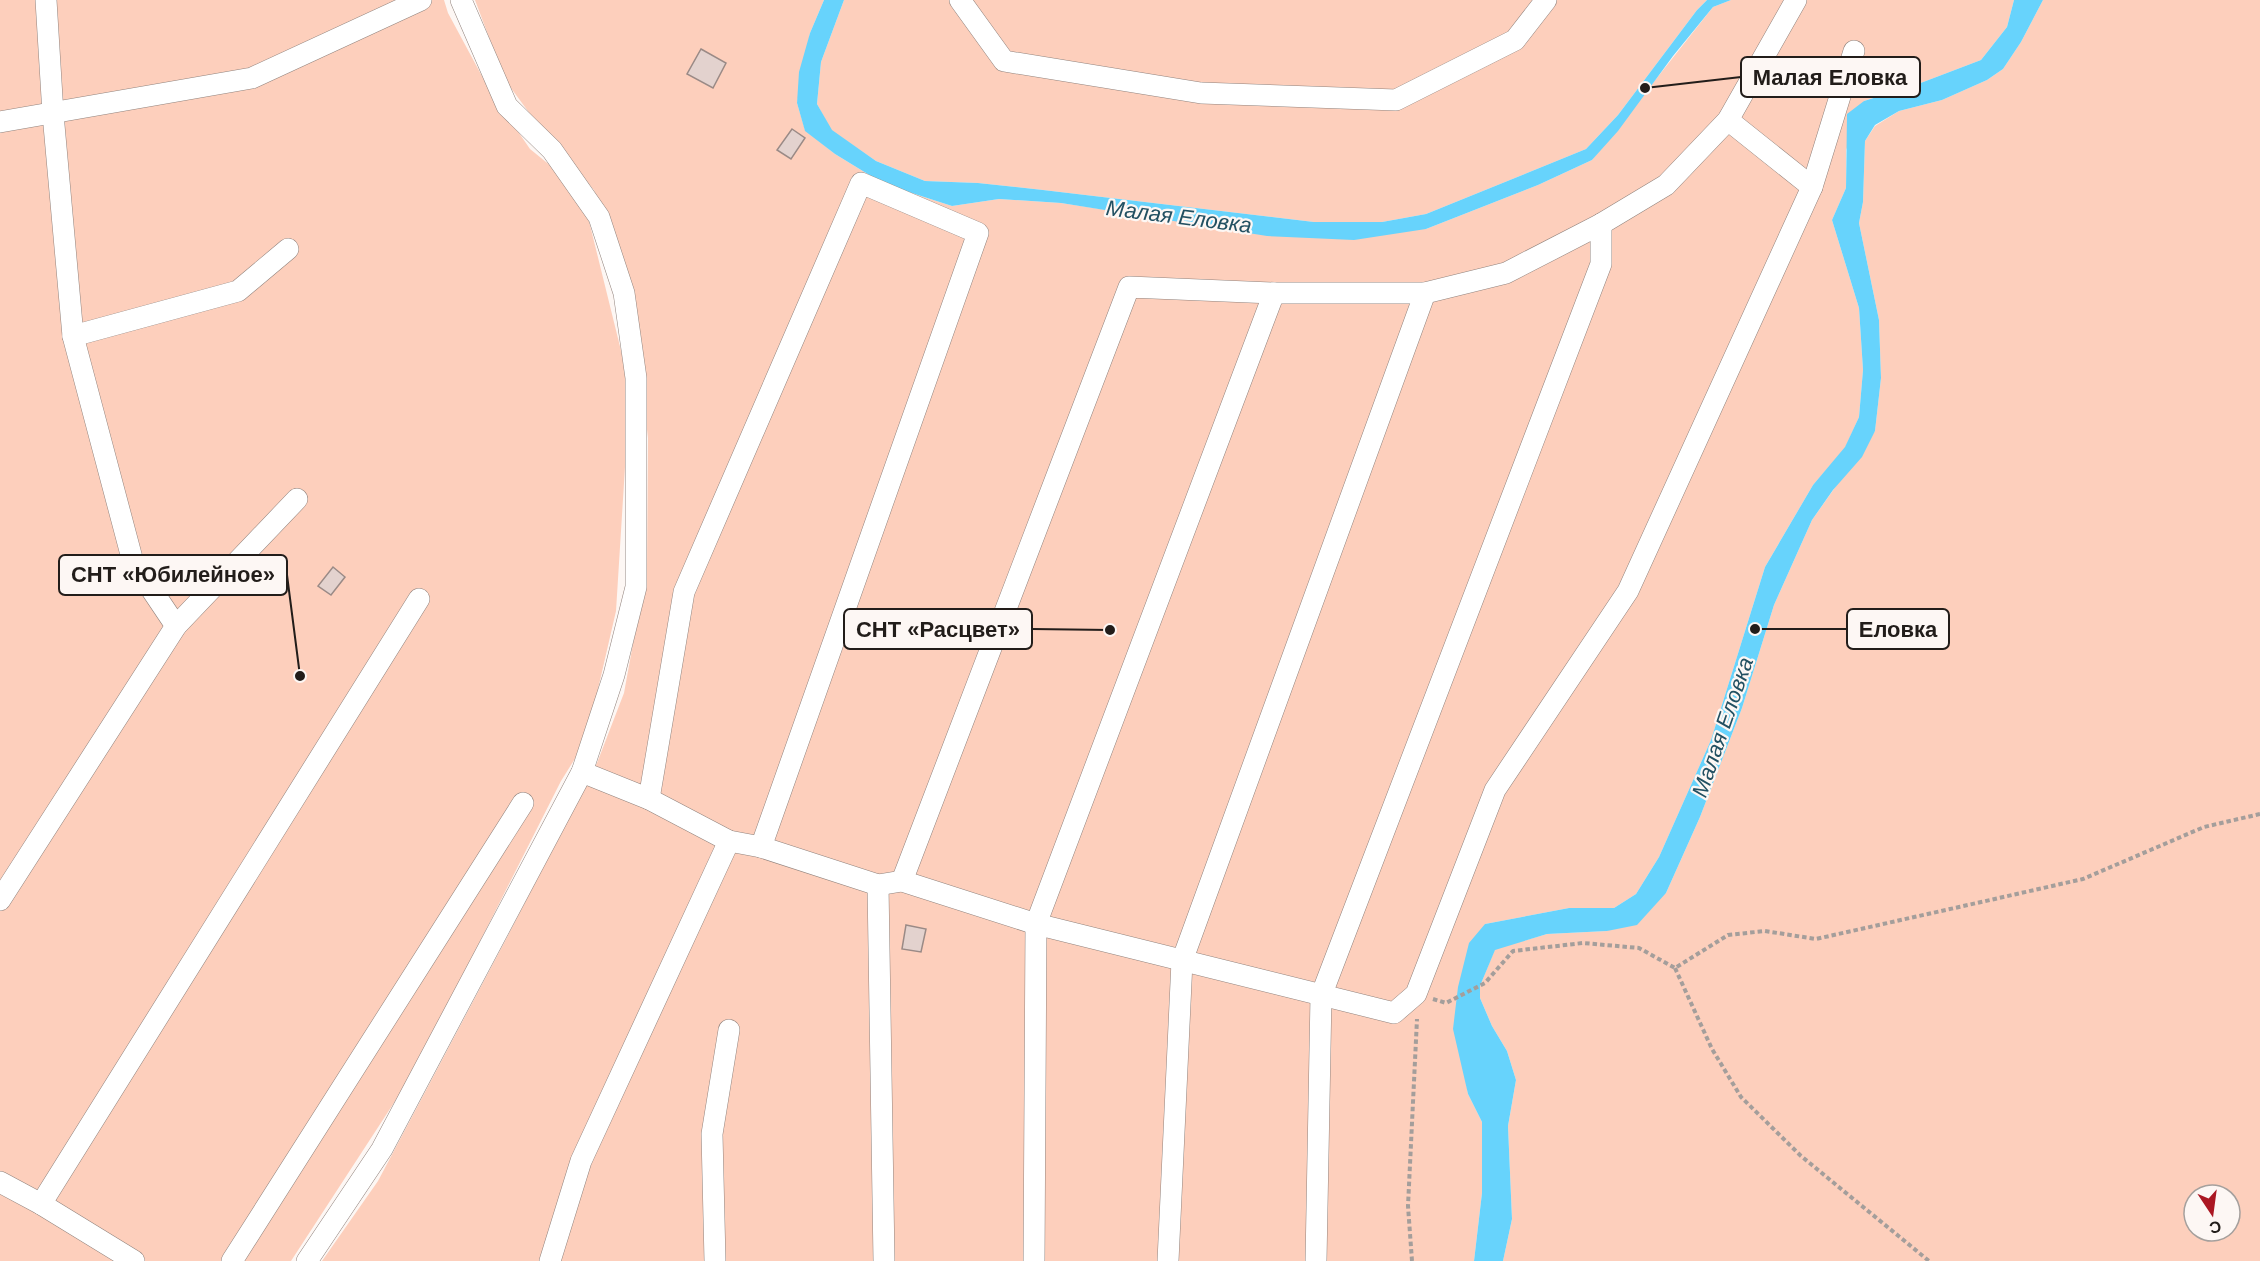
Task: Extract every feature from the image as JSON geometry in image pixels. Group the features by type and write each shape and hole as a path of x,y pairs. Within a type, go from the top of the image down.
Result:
{"street":[{"path":"46,0 53,114 73,336 133,562 176,626"},
{"path":"0,123 252,78 421,0"},
{"path":"307,1261 382,1149 582,772 614,675 636,587 636,378 624,293 598,217 552,150 507,106 461,0"},
{"path":"960,0 1004,61 1201,93 1396,100 1515,40 1546,0"},
{"path":"902,881 1129,287 1274,293 1425,293 1506,273 1601,224 1666,185 1728,120 1796,0"},
{"path":"582,772 649,799 729,841 761,847 878,885 902,881 1036,924 1394,1013 1416,994 1495,790 1628,591 1812,187 1854,51"},
{"path":"1728,120 1812,187"},
{"path":"649,799 684,592 861,183 978,233 761,847"},
{"path":"1316,1261 1321,996 1601,264 1601,224"},
{"path":"73,336 238,291 288,249"},
{"path":"1034,1261 1036,924 1274,293"},
{"path":"1168,1261 1182,961 1425,293"},
{"path":"0,900 176,626 297,498"},
{"path":"41,1204 419,599"},
{"path":"232,1261 523,802"},
{"path":"550,1261 581,1161 729,841"},
{"path":"878,885 884,1261"},
{"path":"715,1261 712,1134 729,1030"},
{"path":"0,1182 41,1204 134,1261"}],"path":[{"path":"1675,968 1728,935 1765,931 1816,939 2084,879 2204,826 2260,814"},
{"path":"1446,1003 1485,983 1513,951 1583,943 1639,948 1675,968 1712,1049 1741,1096 1801,1156 1929,1261"},
{"path":"1412,1261 1408,1206 1417,1027 1416,994"}],"shaded area":[{"path":"0,0 444,0 448,13 490,91 530,149 562,175 588,217 630,387 616,611 586,741 561,781 414,1072 291,1261 0,1261"},
{"path":"475,0 824,0 810,33 797,103 805,130 835,154 884,184 952,206 999,199 1061,203 1198,224 1426,229 1538,185 1592,160 1713,7 1731,0 2014,0 2007,27 1981,60 1918,84 1864,101 1846,150 1846,188 1832,220 1859,308 1863,370 1859,417 1845,448 1813,485 1765,567 1711,740 1659,857 1636,894 1614,908 1569,908 1485,924 1465,1076 1468,1094 1482,1122 1482,1193 1474,1261 322,1261 378,1181 597,763 624,693 647,567 648,438 631,291 594,190 547,137 505,80"},
{"path":"844,0 1707,0 1618,115 1586,149 1426,214 1382,222 1314,222 978,183 925,181 876,161 831,130 817,104 821,62"},
{"path":"2043,0 2260,0 2260,1261 1503,1261 1512,1219 1508,1126 1516,1080 1507,1051 1492,1026 1480,998 1480,986 1495,949 1547,934 1607,931 1666,893 1700,817 1742,708 1774,605 1812,520 1875,431 1881,378 1879,320 1859,223 1863,202 1865,141 1875,126 1899,111 1942,100 1987,80 2003,69 2021,42"}],"water":[{"path":"824,0 844,0 821,62 817,104 832,130 876,161 925,181 978,183 1314,222 1382,222 1426,214 1586,149 1618,115 1697,10 1707,0 1731,0 1713,7 1673,56 1618,131 1592,160 1538,185 1426,229 1354,240 1267,236 1061,203 999,199 952,206 884,184 835,154 805,131 797,103 799,72 810,33"},
{"path":"2014,0 2043,0 2021,42 2003,69 1987,80 1942,100 1899,111 1875,125 1865,141 1863,202 1859,223 1879,320 1881,378 1875,431 1862,457 1833,490 1812,520 1774,605 1742,708 1700,817 1666,893 1637,925 1607,931 1547,934 1495,950 1480,986 1480,998 1492,1026 1507,1051 1516,1080 1508,1126 1512,1219 1503,1261 1474,1261 1482,1193 1482,1122 1468,1094 1453,1029 1458,987 1469,943 1485,924 1569,908 1614,908 1636,894 1659,857 1711,740 1765,567 1813,485 1845,447 1859,417 1863,370 1859,308 1832,220 1846,188 1847,114 1864,101 1918,84 1981,60 2007,27"}],"building":[{"path":"701,49 726,63 713,88 687,74"},
{"path":"792,129 805,138 791,159 777,150"},
{"path":"333,567 345,577 331,595 318,586"},
{"path":"906,925 926,929 921,952 902,949"}],"place":[{"name":"Малая Еловка","path":"1645,88"},
{"name":"Еловка","path":"1755,629"},
{"name":"СНТ «Расцвет»","path":"1110,630"},
{"name":"СНТ «Юбилейное»","path":"300,676"}]}
